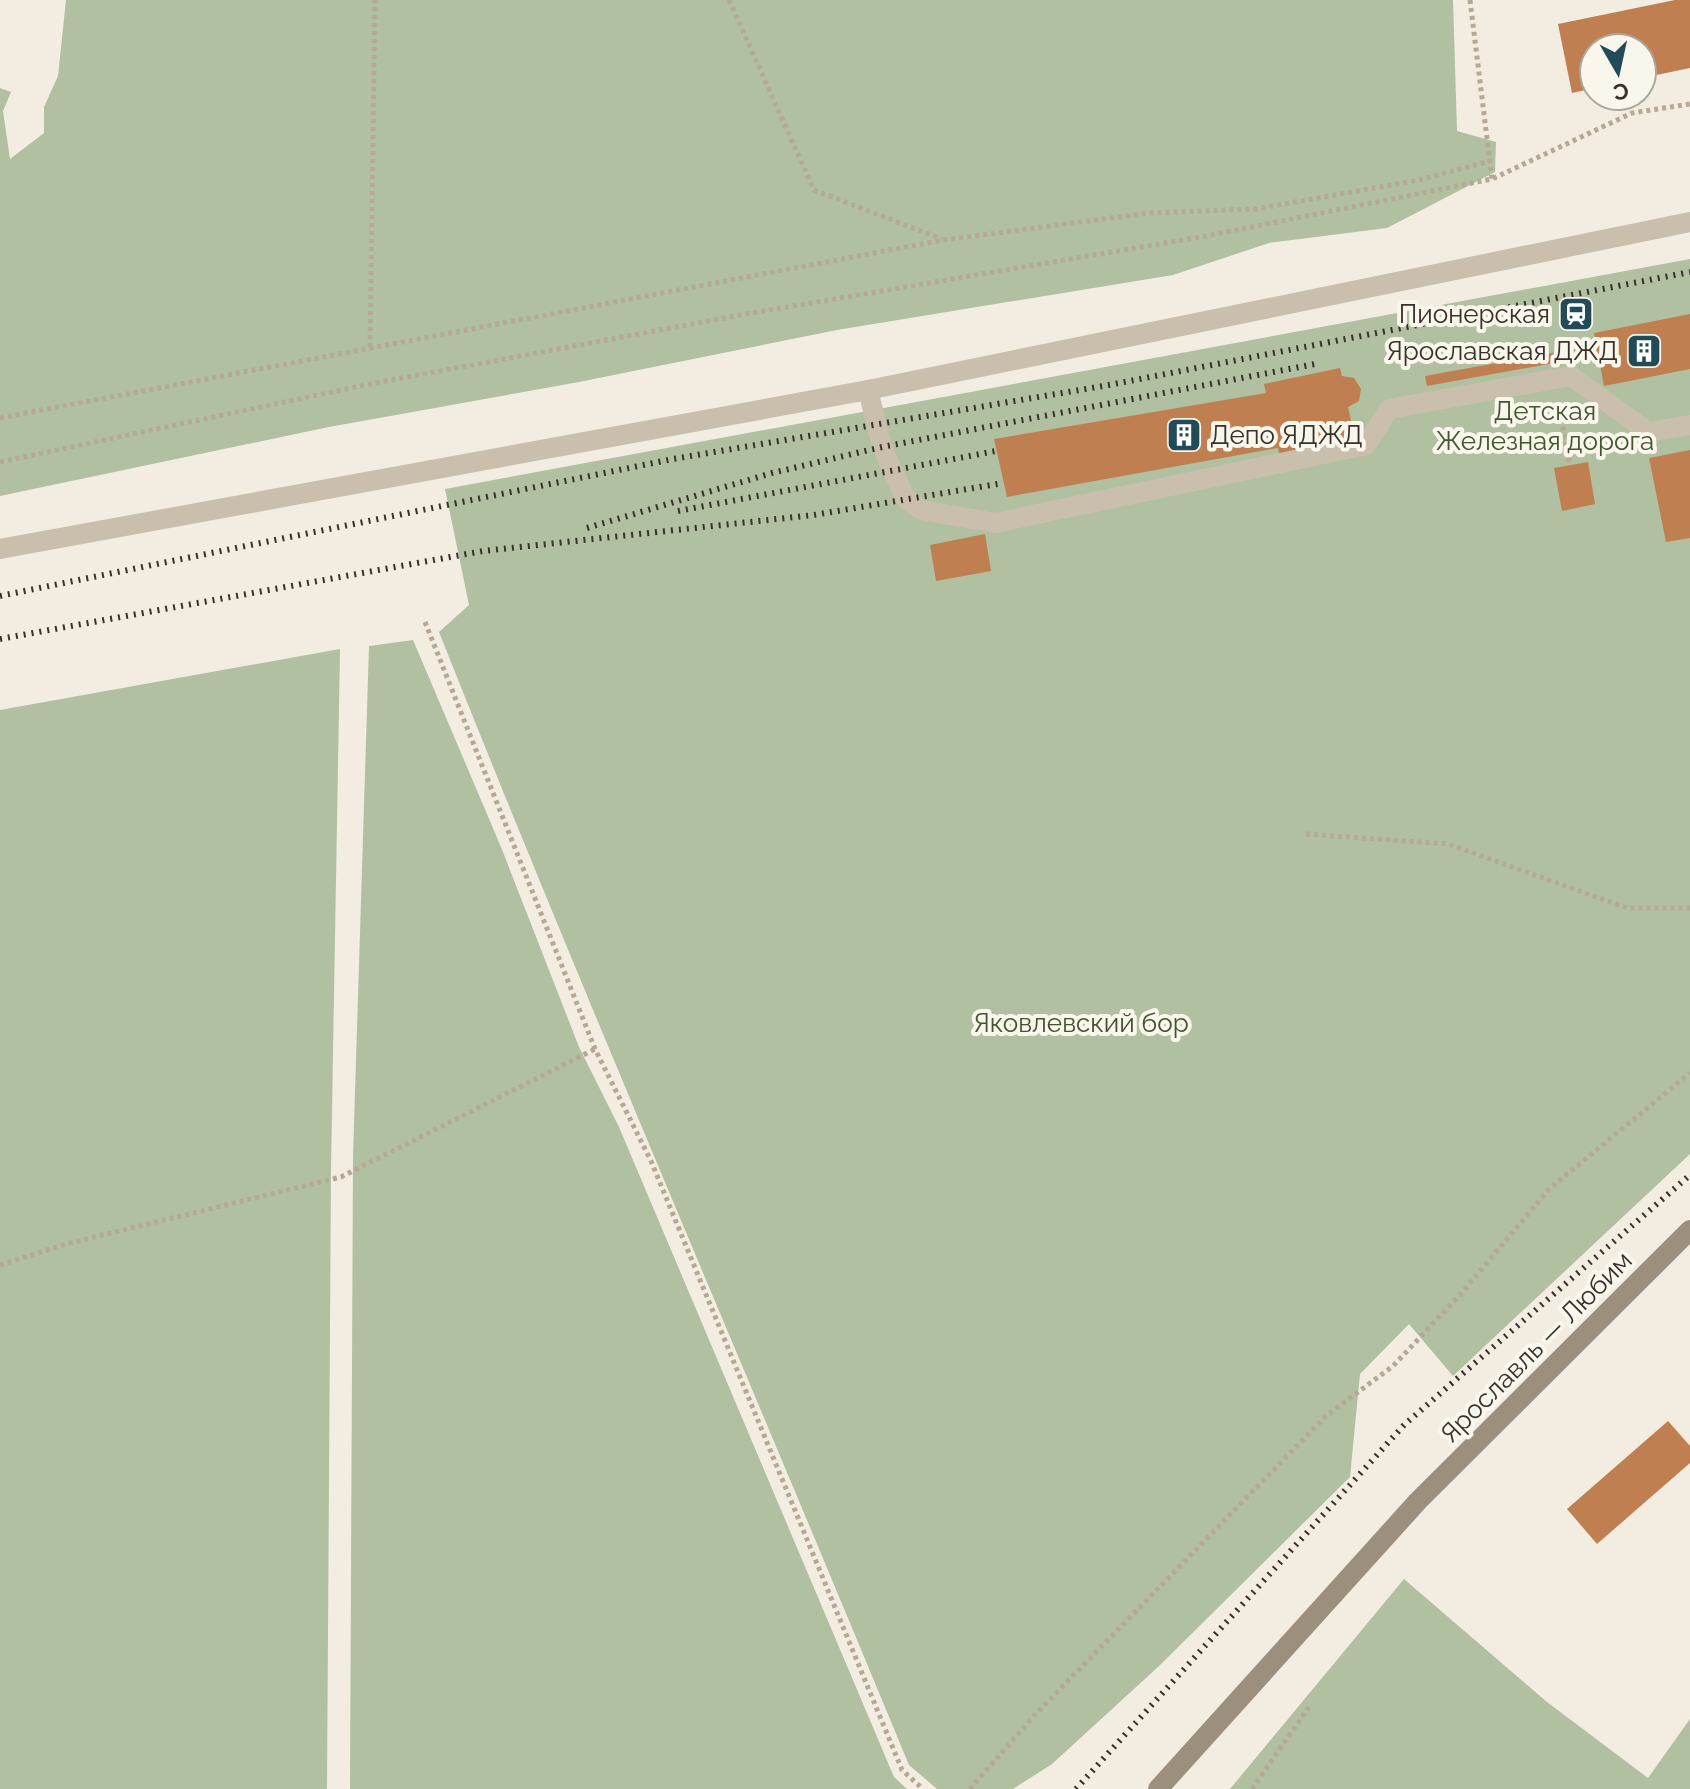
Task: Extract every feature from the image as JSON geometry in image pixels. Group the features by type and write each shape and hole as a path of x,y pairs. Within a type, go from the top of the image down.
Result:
{"main road":[{"name":"Ярославль — Любим","path":"1158,1789 1418,1501 1690,1230"}],"street":[{"path":"0,549 868,390 1690,222"},
{"path":"868,390 882,447 905,498 921,510 995,523 1366,445 1389,409 1571,376 1648,432 1690,425"}],"path":[{"path":"370,347 375,0"},
{"path":"729,0 814,190 943,240"},
{"path":"1470,0 1492,179"},
{"path":"0,462 386,381 746,314 1206,236 1492,179 1632,113 1690,104"},
{"path":"0,418 943,240 1149,213 1256,209 1419,180 1490,161"},
{"path":"1554,379 1570,465"},
{"path":"425,622 595,1049 651,1161 902,1770 923,1789"},
{"path":"1306,834 1448,844 1627,908 1690,908"},
{"path":"0,1265 66,1244 341,1177 595,1049"},
{"path":"970,1789 1043,1706 1326,1416 1393,1366 1460,1295 1549,1189 1690,1073"},
{"path":"1252,1789 1311,1704"}],"green space":[{"path":"66,0 1453,0 1457,131 1496,142 1495,172 1387,228 1269,243 1173,275 837,330 579,382 329,427 0,496 0,88 11,92 3,111 10,159 44,133 44,107 58,76"},
{"name":"Яковлевский бор","path":"1690,259 1690,1154 1453,1376 1409,1324 1360,1374 1350,1477 1158,1667 1052,1764 1013,1789 937,1789 909,1765 613,1058 439,632 469,605 445,489"},
{"path":"413,640 501,847 579,1047 619,1127 894,1777 907,1789 350,1789 353,1156 369,646"},
{"path":"340,649 331,1169 327,1789 0,1789 0,710"},
{"path":"1404,1579 1547,1702 1648,1778 1690,1719 1690,1789 1230,1789"}],"building":[{"path":"1675,0 1690,0 1690,68 1658,75 1658,32 1578,32 1578,92 1572,93 1558,24"},
{"name":"Ярославская ДЖД","path":"1690,314 1690,369 1604,386 1594,333"},
{"path":"1574,349 1576,359 1427,386 1425,376"},
{"name":"Депо ЯДЖД","path":"1340,368 1342,376 1354,378 1361,389 1359,401 1348,407 1356,443 1280,459 1278,448 1007,497 994,439 1266,393 1264,384"},
{"path":"1690,450 1690,538 1666,542 1649,458"},
{"path":"1588,462 1595,504 1562,511 1554,468"},
{"path":"985,534 991,571 936,581 930,545"},
{"path":"1668,1421 1690,1446 1690,1463 1597,1544 1567,1509"}],"railway":[{"path":"0,596 673,459 1109,385 1690,272"},
{"path":"587,528 772,473 882,447 1315,364"},
{"path":"678,511 996,451"},
{"path":"0,639 483,551 814,515 1003,483"},
{"path":"1076,1789 1404,1425 1690,1175"}],"place":[{"name":"Пионерская","path":"1576,314"},
{"name":"Ярославская ДЖД","path":"1644,351"},
{"name":"Депо ЯДЖД","path":"1184,435"}],"park label":[{"name":"Детская Железная дорога","path":"1545,426"}]}
